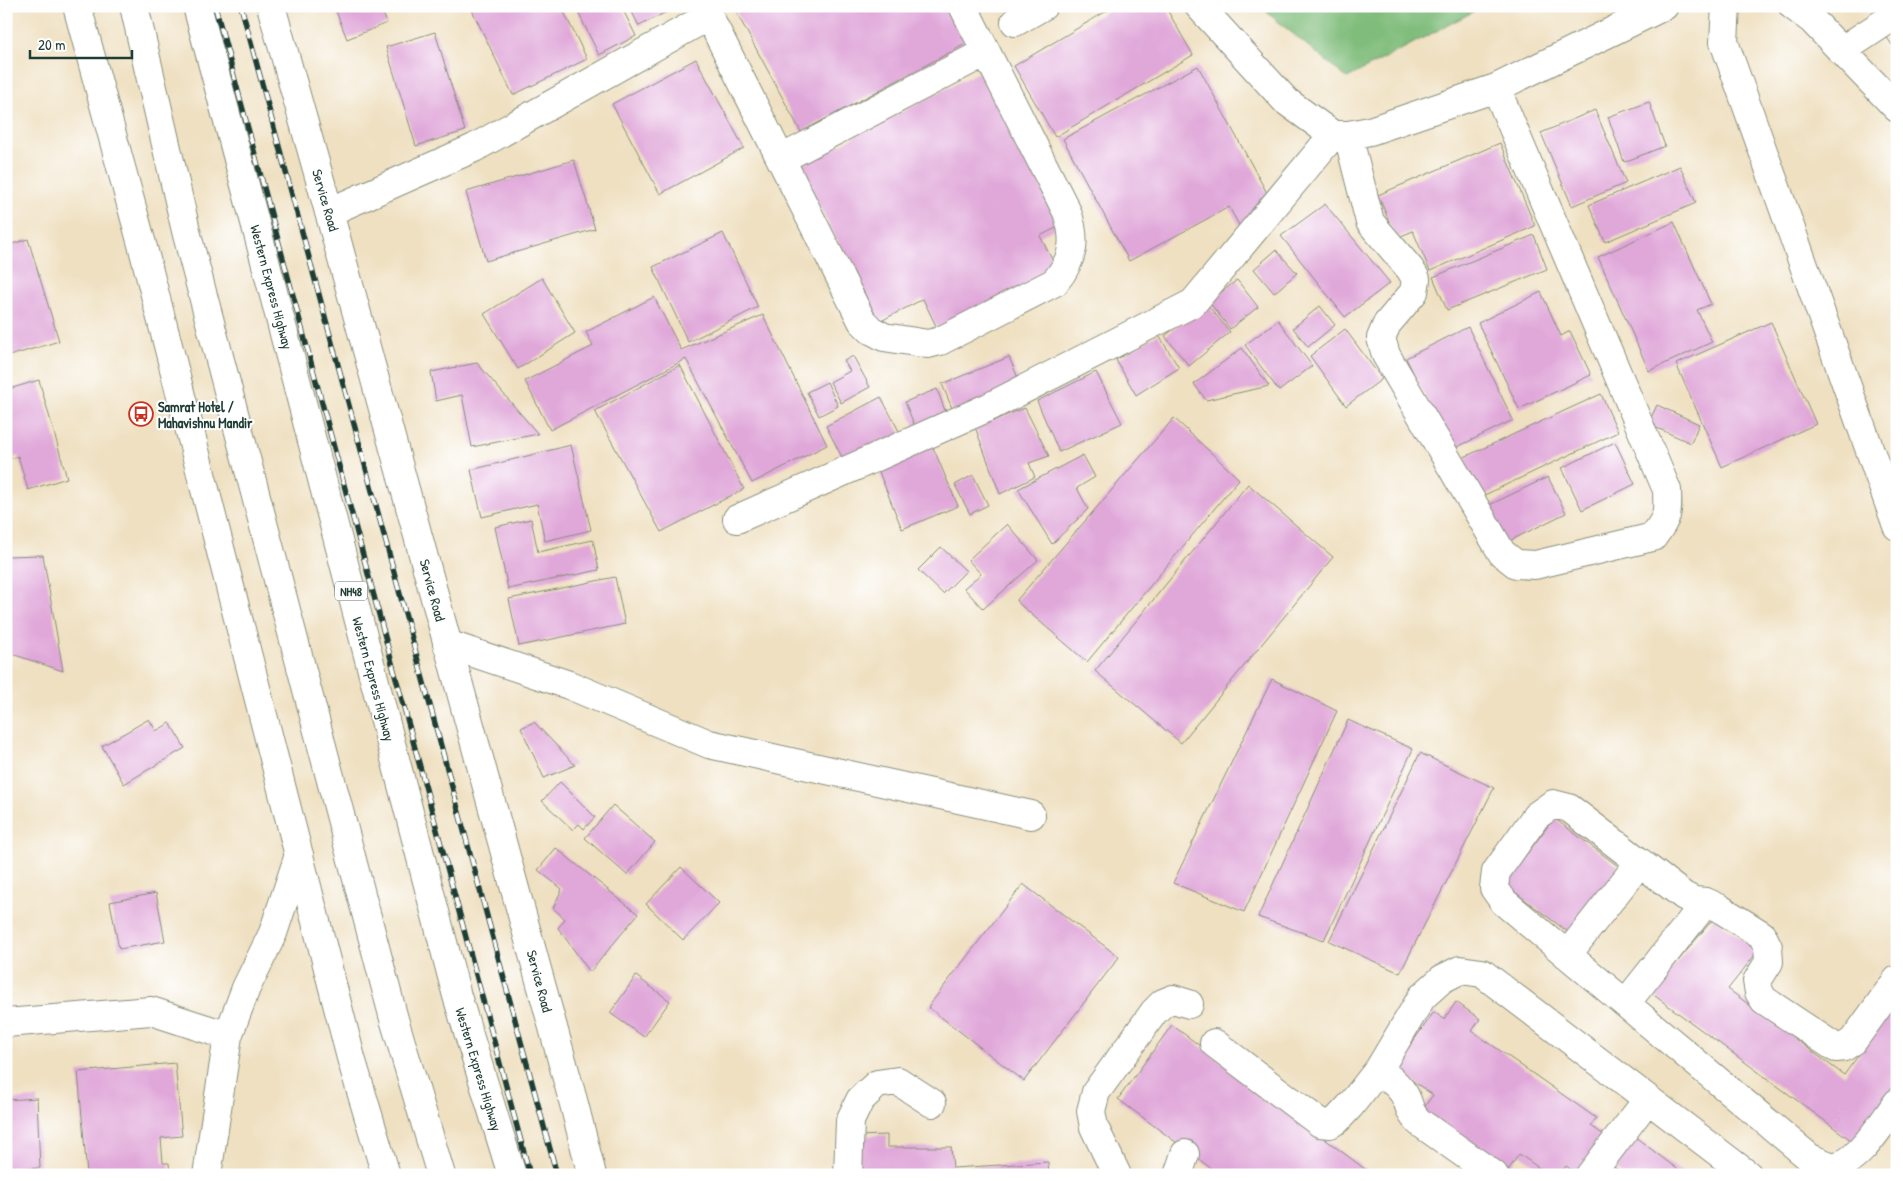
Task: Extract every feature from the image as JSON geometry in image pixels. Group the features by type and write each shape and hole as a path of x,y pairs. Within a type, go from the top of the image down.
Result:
{"main road":[{"path":"77,6 143,248 351,1058 386,1175"},
{"path":"134,6 200,283 392,1010 441,1175"},
{"name":"Western Express Highway","path":"196,6 258,234 456,996 512,1175"},
{"name":"Service Road","path":"271,6 572,1094 592,1175"},
{"path":"329,212 474,148 707,11 862,321 871,330 884,337 928,344 940,341 1055,282 1066,270 1072,254 1072,227 1067,212 963,6"},
{"path":"1015,22 1043,6"},
{"path":"1199,6 1286,101 1340,135 1370,222 1410,269 1416,279 1414,292 1387,324 1381,338 1386,355 1502,553 1516,564 1535,565 1653,537 1666,519 1668,509 1667,490 1496,88"},
{"path":"737,519 989,407 1193,303 1340,135 1370,131 1496,88 1664,6"},
{"path":"1726,6 1724,42 1897,526"},
{"path":"1793,6 1812,20 1897,108"},
{"path":"1841,51 1897,14"},
{"path":"781,159 986,52"},
{"path":"448,644 569,685 709,744 1031,815"},
{"path":"1897,980 1853,1041 1844,1047 1836,1048 1764,1000 1759,992 1757,980 1769,962 1768,947 1762,935 1719,908 1684,896 1569,808 1552,804 1536,816 1496,872 1494,888 1504,902 1810,1158 1832,1166 1850,1161 1897,1103"},
{"path":"208,1175 228,1036 246,988 273,933 299,855"},
{"path":"1568,955 1640,862"},
{"path":"1626,1003 1706,902"},
{"path":"1214,1043 1320,1123 1330,1124 1350,1106 1379,1069 1422,997 1442,979 1460,970 1482,973 1748,1175"},
{"path":"1117,1175 1094,1127 1091,1111 1096,1092 1154,1012 1163,1003 1172,999 1189,1004"},
{"path":"6,1024 151,1011 228,1036"},
{"path":"1379,1069 1406,1097 1411,1114 1419,1122 1494,1175"},
{"path":"848,1175 850,1122 860,1100 877,1084 898,1081 932,1103"},
{"path":"1590,1175 1648,1099"}],"green space":[{"path":"1263,6 1484,6 1347,78 1269,14"}],"building":[{"path":"334,6 399,6 383,13 387,23 347,39"},
{"path":"470,6 561,6 587,59 513,95"},
{"path":"575,6 621,6 636,36 599,55"},
{"path":"629,6 671,6 672,9 639,26"},
{"path":"733,6 953,6 971,41 801,132"},
{"path":"1115,6 1165,6 1193,55 1055,137 1014,66"},
{"path":"1897,18 1897,52 1881,29"},
{"path":"435,32 465,131 416,146 386,47"},
{"path":"696,59 744,148 660,194 612,104"},
{"path":"1198,66 1274,206 1239,225 1229,207 1129,261 1063,139"},
{"path":"984,69 1060,226 1040,236 1057,269 938,330 923,299 879,322 799,166"},
{"path":"1649,102 1665,146 1624,162 1608,117"},
{"path":"1595,110 1626,183 1572,206 1541,133"},
{"path":"1500,143 1535,226 1430,271 1413,231 1396,238 1378,195"},
{"path":"574,160 595,229 486,261 466,192"},
{"path":"1680,166 1696,203 1605,242 1589,205"},
{"path":"1325,204 1390,283 1345,317 1281,236"},
{"path":"1674,222 1711,304 1697,310 1712,342 1649,371 1598,257"},
{"path":"723,233 758,307 688,342 653,267"},
{"path":"1534,235 1547,269 1447,310 1433,277"},
{"path":"28,239 59,341 6,357 6,246"},
{"path":"1276,250 1297,273 1274,293 1254,269"},
{"path":"542,278 575,333 518,369 484,314"},
{"path":"1237,280 1258,307 1230,329 1209,302"},
{"path":"1541,292 1561,336 1570,331 1591,375 1519,409 1478,323"},
{"path":"654,297 681,350 763,315 827,445 752,483 686,359 550,430 525,381 593,346 586,332"},
{"path":"1206,303 1230,332 1189,366 1165,336"},
{"path":"1320,306 1335,325 1308,347 1293,328"},
{"path":"1278,320 1312,366 1279,391 1245,345"},
{"path":"1771,322 1816,424 1722,467 1676,364"},
{"path":"1468,327 1513,420 1451,450 1406,358"},
{"path":"1345,329 1382,379 1346,406 1310,356"},
{"path":"1158,334 1179,368 1136,395 1116,360"},
{"path":"1242,348 1269,386 1206,400 1194,384"},
{"path":"853,356 870,387 841,403 830,382 850,371 844,361"},
{"path":"1009,357 1021,385 954,413 942,384"},
{"path":"477,363 538,434 472,447 462,395 436,401 431,372"},
{"path":"680,365 744,489 661,532 595,411"},
{"path":"1096,372 1122,423 1059,452 1037,401"},
{"path":"39,380 67,478 28,490 18,456 6,460 6,390"},
{"path":"827,382 838,406 819,416 807,392"},
{"path":"937,389 947,416 916,429 905,402"},
{"path":"1601,394 1618,432 1478,498 1460,459"},
{"path":"881,397 901,435 845,463 826,426"},
{"path":"1657,405 1699,424 1691,443 1648,424"},
{"path":"1025,408 1049,456 1029,463 1035,477 1000,494 975,427"},
{"path":"1174,418 1239,479 1087,662 1016,601"},
{"path":"1615,442 1635,484 1582,510 1562,468"},
{"path":"571,445 591,530 545,541 537,504 482,517 471,470"},
{"path":"932,445 958,506 902,529 877,467"},
{"path":"1083,455 1095,477 1077,488 1088,509 1052,544 1018,489"},
{"path":"973,475 988,505 970,514 955,485"},
{"path":"1548,477 1566,513 1503,544 1485,507"},
{"path":"1248,484 1333,557 1181,743 1095,671"},
{"path":"531,519 538,552 593,540 599,570 508,589 495,527"},
{"path":"1007,524 1038,560 983,609 964,588 981,574 968,560"},
{"path":"941,547 966,571 943,594 918,570"},
{"path":"43,555 63,671 6,652 6,556"},
{"path":"615,577 625,624 519,646 509,599"},
{"path":"1272,679 1337,711 1244,912 1173,883"},
{"path":"149,719 156,731 170,723 185,748 124,784 102,746"},
{"path":"1348,720 1413,749 1324,940 1258,917"},
{"path":"534,722 575,765 544,778 521,728"},
{"path":"1420,753 1494,788 1400,973 1329,941"},
{"path":"560,782 595,817 584,829 579,824 573,830 542,801"},
{"path":"613,805 655,842 627,875 585,838"},
{"path":"1554,818 1626,872 1576,938 1504,884"},
{"path":"556,848 638,914 590,972 558,928 565,919 553,908 562,889 538,870"},
{"path":"681,867 719,903 683,940 646,904"},
{"path":"1023,884 1119,957 1024,1081 928,1007"},
{"path":"156,893 165,941 119,949 110,902"},
{"path":"1714,918 1758,951 1728,989 1844,1075 1897,1003 1897,1096 1859,1146 1651,993"},
{"path":"636,976 670,1001 644,1037 610,1013"},
{"path":"1456,1002 1480,1019 1472,1031 1596,1118 1591,1126 1607,1137 1578,1175 1566,1166 1559,1175 1549,1175 1519,1154 1505,1175 1419,1114 1433,1095 1394,1068 1434,1012 1444,1019"},
{"path":"1172,1025 1373,1175 1220,1175 1118,1099"},
{"path":"175,1063 182,1136 161,1138 163,1163 169,1163 170,1175 108,1175 108,1172 87,1174 78,1072"},
{"path":"37,1098 40,1168 6,1170 6,1100"},
{"path":"887,1135 887,1147 951,1147 953,1168 1048,1162 1049,1175 858,1175 857,1136"},
{"path":"1634,1136 1685,1175 1623,1175 1612,1165"}],"railway":[{"path":"215,6 530,1175"},
{"path":"241,6 557,1175"}],"place":[{"name":"Samrat Hotel / Mahavishnu Mandir","path":"141,414"}]}
